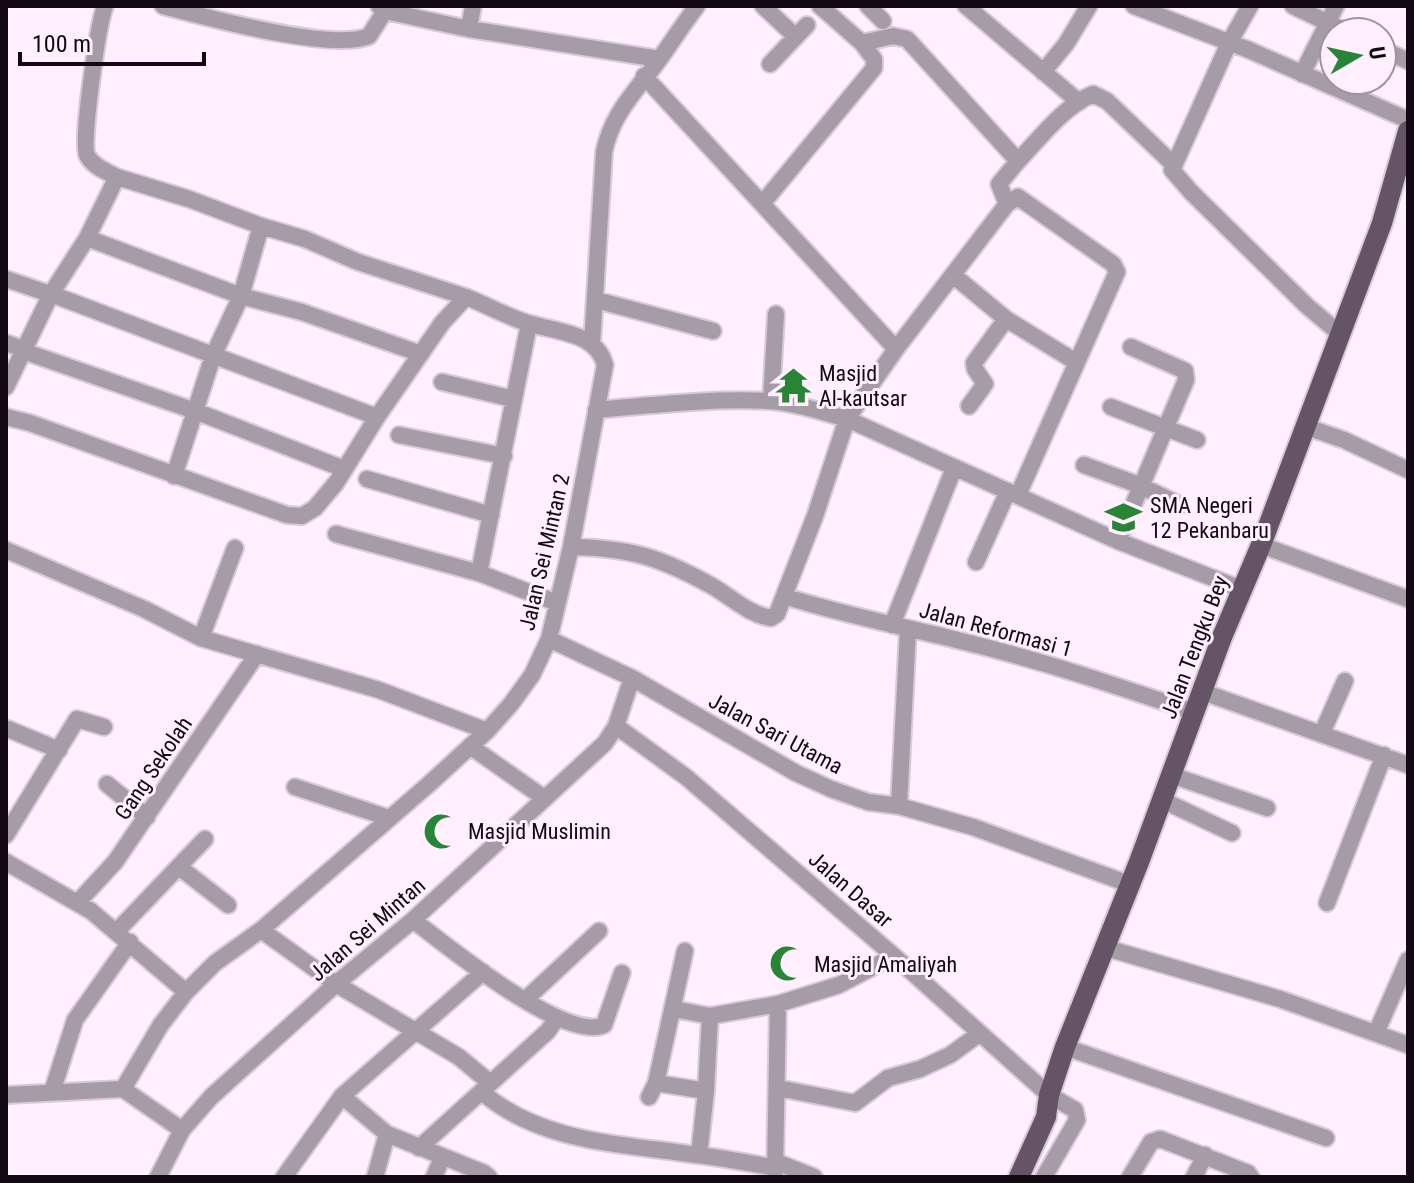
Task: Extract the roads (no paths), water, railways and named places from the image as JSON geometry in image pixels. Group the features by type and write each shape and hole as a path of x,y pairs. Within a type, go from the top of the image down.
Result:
{"main road":[{"name":"Jalan Tengku Bey","path":"1019,1177 1046,1117 1049,1095 1065,1047 1241,589 1261,545 1382,223 1408,131"}],"street":[{"path":"105,6 91,88 85,149 92,163 117,177 305,239 358,262 466,297 529,324 566,332 592,344"},
{"path":"163,6 272,31 343,41 369,36 382,8 469,29 659,59"},
{"path":"469,29 473,6"},
{"name":"Jalan Sei Mintan 2","path":"123,1089 160,1026 186,992 215,963 261,930 487,731 532,675 549,639 571,547 605,365 602,353 592,344 607,134 644,76 697,6"},
{"path":"763,6 801,30 770,64"},
{"path":"762,204 874,68 874,59 862,43 820,6"},
{"path":"868,6 883,21"},
{"path":"966,6 1079,102"},
{"path":"1043,72 1066,44 1089,6"},
{"path":"1134,6 1408,120"},
{"path":"1250,6 1229,43 1174,165 1174,174 1307,306 1339,333"},
{"path":"1293,6 1318,18"},
{"path":"862,43 893,36 907,39 1018,161"},
{"path":"1302,74 1318,44"},
{"path":"644,76 896,349"},
{"path":"1007,204 999,184 1055,123 1093,94 1100,95 1174,165"},
{"path":"6,387 15,347 87,238 117,177"},
{"path":"571,547 627,550 653,556 684,570 765,617 771,618 777,614 847,419 896,349 1007,204 1021,198 1116,267 1116,278 1013,493 976,562"},
{"path":"174,476 213,356 241,296 261,226"},
{"path":"87,238 241,296 302,312 421,354"},
{"path":"953,275 1006,319 1076,362"},
{"path":"6,279 377,417"},
{"path":"6,417 287,515 302,516 315,508 442,323 466,297"},
{"path":"596,300 713,331"},
{"path":"771,401 776,314"},
{"path":"969,406 985,384 974,363 1006,319"},
{"path":"479,573 529,324"},
{"path":"15,347 195,411 344,469"},
{"path":"1118,541 1139,485 1186,380 1185,371 1131,347"},
{"path":"442,382 513,399"},
{"path":"596,410 664,404 771,401 806,407 847,419 1118,541 1241,589"},
{"path":"1111,407 1197,440"},
{"path":"1304,426 1344,440 1408,470"},
{"path":"399,435 504,456"},
{"path":"1084,465 1139,485 1180,505"},
{"path":"899,806 900,627 954,468"},
{"path":"367,479 491,515"},
{"path":"336,534 479,573 557,603"},
{"path":"1261,545 1408,599"},
{"path":"201,638 235,548"},
{"path":"6,550 144,609 201,638 379,690 487,731"},
{"name":"Jalan Reformasi 1","path":"784,596 844,615 1086,675 1194,712"},
{"name":"Jalan Sari Utama","path":"549,639 632,678 796,773 831,789 868,802 899,806 973,827 1129,884"},
{"name":"Gang Sekolah","path":"78,902 115,862 257,654"},
{"name":"Jalan Sei Mintan","path":"158,1177 182,1130 211,1097 336,984 413,920 605,743 616,726 632,678"},
{"path":"1322,733 1345,681"},
{"path":"1203,692 1408,765"},
{"path":"6,835 77,719 104,727"},
{"name":"Jalan Dasar","path":"616,726 686,777 894,956 1049,1095 1075,1110 1078,1116 1044,1177"},
{"path":"8,729 59,750"},
{"path":"470,746 544,798"},
{"path":"1327,903 1384,755"},
{"path":"1171,775 1267,808"},
{"path":"107,784 147,817"},
{"path":"295,787 389,818"},
{"path":"1162,800 1232,833"},
{"path":"52,1092 75,1020 124,936 205,839"},
{"path":"6,862 78,902 124,936 186,992"},
{"path":"179,867 228,905"},
{"path":"413,920 483,972 556,1019 591,1028 604,1025 622,973"},
{"path":"261,930 336,984 459,1057 511,1115 537,1126 622,1146 699,1155 775,1172"},
{"path":"525,1000 599,931"},
{"path":"1103,947 1280,999 1408,1045"},
{"path":"685,951 653,1090 706,1091"},
{"path":"674,1009 710,1016 778,1004 839,985 894,956"},
{"path":"1376,1033 1408,960"},
{"path":"284,1177 342,1096 483,972"},
{"path":"775,1172 778,1004"},
{"path":"699,1155 710,1016"},
{"path":"419,1148 548,1031 556,1019"},
{"path":"778,1088 855,1103 888,1078 920,1069 950,1055 979,1034"},
{"path":"1065,1047 1326,1138"},
{"path":"6,1095 123,1089 182,1130"},
{"path":"342,1096 387,1134 489,1177"},
{"path":"375,1177 387,1134"},
{"path":"1130,1177 1151,1142 1156,1140 1169,1141 1205,1155 1251,1177"},
{"path":"1194,1177 1205,1155"},
{"path":"434,1177 442,1158"},
{"path":"775,1172 779,1163 814,1177"}],"place":[{"name":"Masjid Al-kautsar","path":"793,386"},
{"name":"SMA Negeri 12 Pekanbaru","path":"1124,518"},
{"name":"Masjid Muslimin","path":"442,831"},
{"name":"Masjid Amaliyah","path":"788,964"}]}
